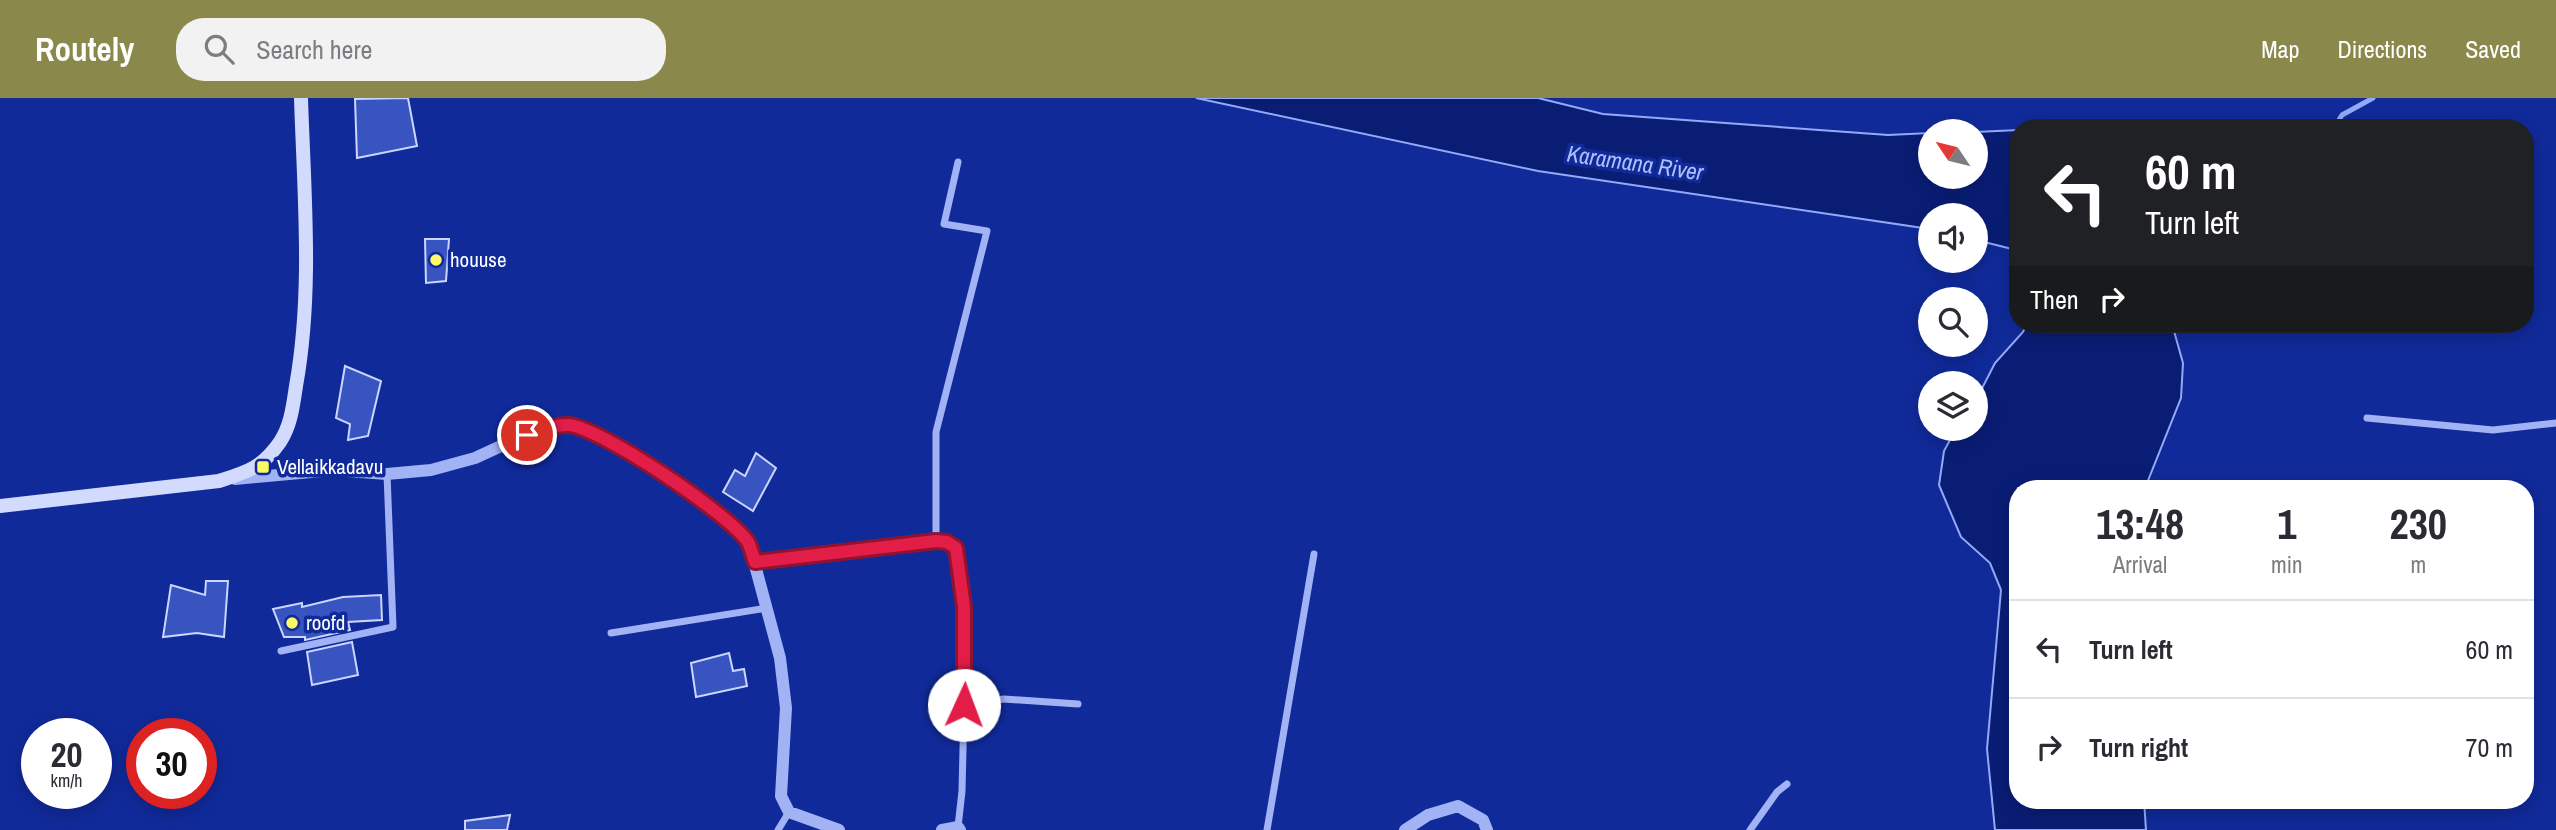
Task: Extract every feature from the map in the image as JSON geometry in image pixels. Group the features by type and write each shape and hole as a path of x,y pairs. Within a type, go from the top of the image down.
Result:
{"main road":[{"path":"0,506 219,481 252,471 266,459 289,424 299,369 307,289 301,98"}],"street":[{"path":"936,541 936,432 987,231 944,224 958,162"},
{"path":"2367,418 2493,430 2556,423"},
{"path":"219,481 333,470 387,474 431,470 475,458 542,430 569,425 596,435 700,498 726,518 748,543 780,658 786,708 781,796 789,812 839,830"},
{"path":"281,651 393,627 387,474"},
{"path":"755,562 936,541 947,542 956,548 964,607 964,705 959,829 942,830"},
{"path":"1266,830 1314,554"},
{"path":"611,633 766,608"},
{"path":"964,705 1004,699 1078,704"},
{"path":"1750,830 1777,792 1787,784"},
{"path":"1405,830 1428,815 1458,806 1483,820 1487,830"},
{"path":"778,830 789,812"}],"water":[{"name":"Karamana River","path":"1196,98 1538,98 1603,114 1888,135 1918,134 1918,189 1988,189 1988,131 2009,130 2009,248 1988,243 1988,203 1918,203 1918,227 1538,171"},
{"path":"2022,333 2175,333 2183,363 2181,398 2148,480 2009,480 2009,809 2145,809 2146,830 1995,830 1987,749 2001,590 1990,563 1961,537 1939,485 1944,451 1949,441 1988,441 1988,377 1995,363"}],"building":[{"path":"408,98 417,146 357,158 355,99"},
{"name":"houuse","path":"425,239 449,239 446,281 426,283"},
{"path":"345,366 381,381 368,436 348,440 350,424 336,418"},
{"path":"756,453 776,468 753,511 723,492 735,470 745,476"},
{"path":"206,581 228,581 224,637 197,633 163,637 171,585 205,595"},
{"path":"381,595 382,620 348,622 350,630 305,640 305,637 284,637 273,609 302,603 302,607 343,597"},
{"path":"352,642 358,675 312,685 307,652"},
{"path":"729,653 733,671 744,669 747,686 696,697 691,663"},
{"path":"510,815 507,830 465,830 465,821"}],"waterway":[{"path":"2340,119 2373,98"}],"place":[{"name":"houuse","path":"436,260"},
{"name":"Vellaikkadavu","path":"263,467"},
{"name":"roofd","path":"292,623"}],"route":[{"path":"527,435 569,425 596,435 647,464 726,518 748,543 755,562 936,541 947,542 956,548 964,607 964,705"}]}
